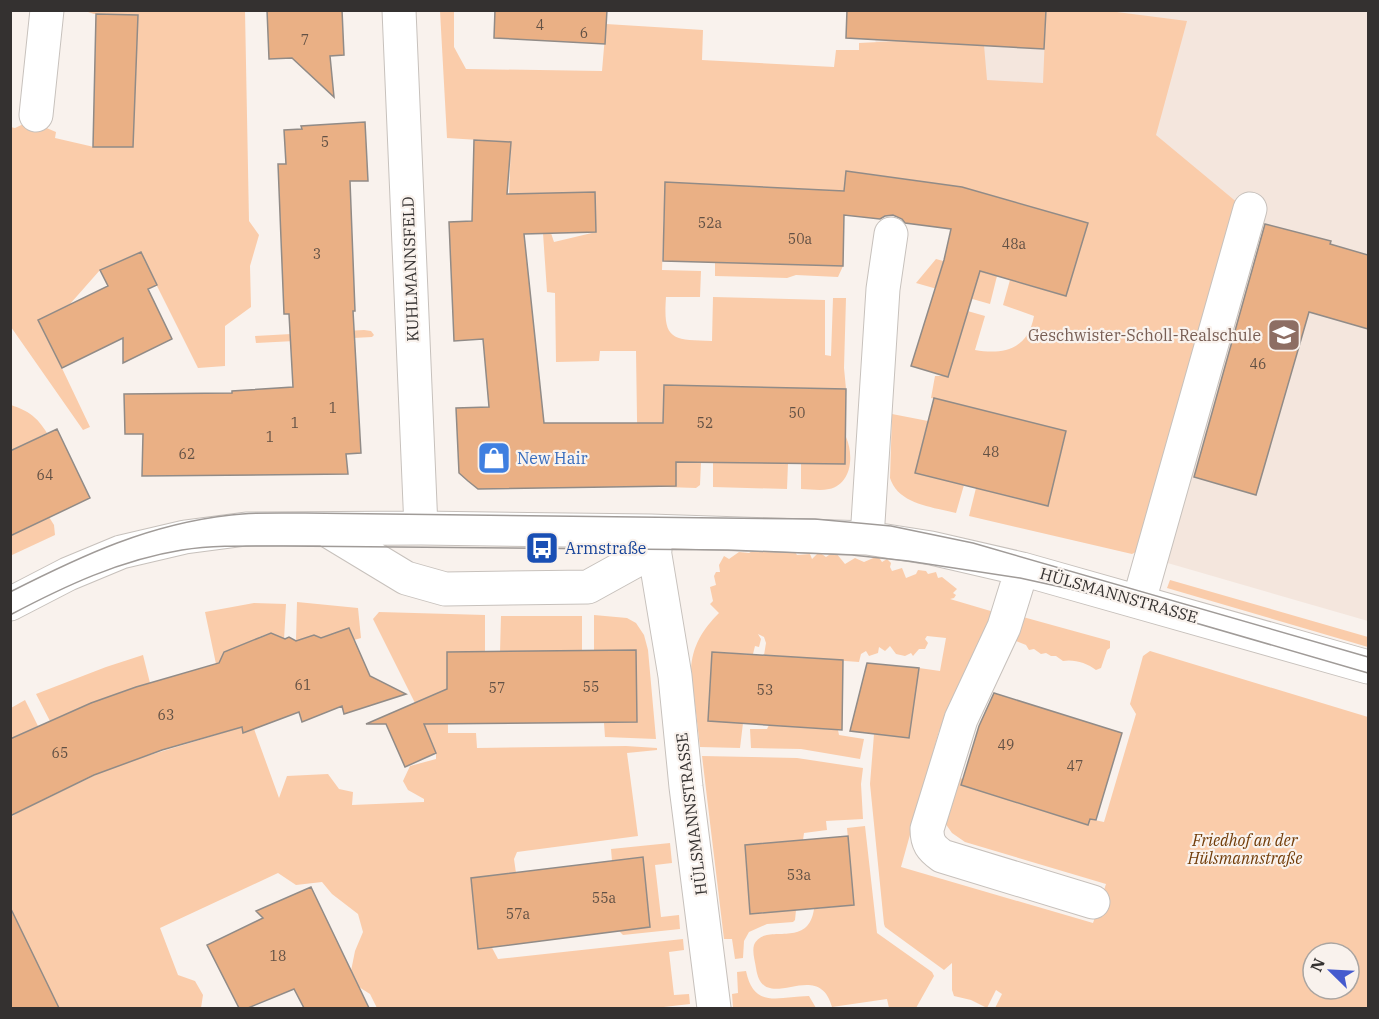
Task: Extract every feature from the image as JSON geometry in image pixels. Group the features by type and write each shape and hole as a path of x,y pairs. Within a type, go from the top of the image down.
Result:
{"street":[{"path":"36,115 47,10"},
{"name":"KUHLMANNSFELD","path":"399,10 421,528"},
{"path":"1139,601 1250,209"},
{"path":"867,538 883,289 891,234"},
{"name":"HÜLSMANNSTRASSE","path":"10,604 121,552 185,537 236,530 421,528 653,540 867,538 931,548 1022,568 1368,667"},
{"path":"325,529 406,578 445,589 588,587 653,540"},
{"name":"HÜLSMANNSTRASSE","path":"653,540 675,676 686,787 714,1008"},
{"path":"1022,568 1004,627 961,719 927,829 927,837 929,845 942,856 1093,902"}],"shaded area":[{"name":"Geschwister-Scholl-Realschule","path":"867,11 1368,11 1368,621 1140,555 1238,204 876,43"}],"green space":[{"path":"85,11 245,11 249,221 259,235 250,266 251,307 225,326 225,366 198,368 140,252 100,270 70,304 39,320 90,427 83,430 11,327 10,127 15,128 30,121 56,132 55,138 94,147 133,131 138,15 94,14"},
{"path":"440,11 454,11 454,47 466,69 602,71 606,24 703,30 702,60 834,67 836,50 859,50 859,43 899,41 984,45 987,80 1043,83 1046,11 1109,11 1187,21 1156,135 1239,204 1136,552 1132,554 969,516 976,488 1048,506 1066,432 931,398 935,376 948,376 962,331 950,306 985,316 975,350 1005,350 1020,343 1031,327 1034,316 1003,305 1010,280 1066,296 1088,223 962,187 847,171 844,191 665,182 662,270 701,271 700,297 666,297 666,322 672,335 687,340 712,341 713,297 825,300 825,355 831,356 833,298 846,298 844,368 846,389 664,385 662,461 701,462 700,485 696,488 638,486 636,351 600,351 599,361 556,362 555,293 547,292 543,233 551,233 554,242 596,232 509,197 511,142 447,138"},
{"path":"936,259 997,276 990,304 916,283"},
{"path":"715,262 843,266 838,277 715,276"},
{"path":"371,331 374,335 372,337 256,343 255,336"},
{"path":"11,405 32,415 47,433 11,451"},
{"path":"892,414 928,421 915,473 964,485 956,513 917,503 900,494 894,487 890,478"},
{"path":"846,437 850,460 847,475 842,481 829,489 801,489 801,463 845,464"},
{"path":"713,462 788,463 787,489 713,487"},
{"path":"49,517 54,525 55,535 12,555 11,536"},
{"name":"Friedhof an der Hülsmannstraße","path":"779,545 791,546 797,555 810,554 812,559 819,552 826,557 836,553 845,564 855,558 864,562 878,556 882,562 887,559 891,563 892,571 902,568 906,578 916,574 918,570 926,571 928,574 936,572 938,578 942,577 957,589 953,593 956,595 954,598 950,599 994,612 985,643 939,731 901,867 1093,923 1106,884 965,842 952,833 945,823 957,777 963,779 961,785 1088,824 1090,819 1104,822 1136,714 1130,704 1143,656 1150,651 1368,717 1368,1008 995,1008 1002,994 996,990 987,1008 971,1000 954,996 952,963 944,970 885,927 870,784 874,734 909,737 919,668 940,671 946,638 927,636 925,639 928,643 925,649 919,649 913,656 911,653 905,656 896,654 890,646 885,651 879,647 878,653 869,656 866,651 861,654 859,662 764,655 766,643 764,637 758,634 761,639 759,647 755,646 753,654 712,652 708,721 743,723 740,748 700,747 691,670 699,638 719,613 710,604 713,601 710,587 716,585 714,576 716,572 720,572 719,565 724,556 729,559 739,552 749,553 759,547 768,552"},
{"path":"1170,580 1368,637 1368,647 1167,588"},
{"path":"297,602 358,608 361,638 354,640 352,634 344,630 321,638 314,635 296,641"},
{"path":"254,603 286,604 284,640 270,633 259,637 255,648 216,664 205,612"},
{"path":"379,612 485,615 485,652 447,652 448,733 476,733 477,748 626,746 657,748 657,750 627,753 638,836 517,852 514,859 516,873 490,944 498,959 683,939 684,950 669,952 674,995 689,994 690,1004 655,1008 377,1008 370,994 359,987 351,971 355,951 363,932 358,914 332,894 322,882 296,885 278,873 160,928 178,975 195,981 203,995 201,1008 11,1008 10,818 17,813 114,766 242,727 243,732 254,729 279,798 287,776 328,774 339,789 353,792 352,805 424,802 424,799 408,790 403,781 410,766 436,759 436,753 415,703 373,619"},
{"path":"594,615 627,618 636,623 644,635 648,650 656,739 605,737 604,723 637,722 636,651 594,651"},
{"path":"501,616 582,616 582,651 500,652"},
{"path":"1023,617 1110,641 1110,648 1107,650 1101,668 1096,670 1080,662 1063,661 1056,656 1041,654 1034,649 1029,650 1026,645 1016,641"},
{"path":"143,655 150,683 91,703 50,721 36,694"},
{"path":"25,700 38,726 11,739 11,708"},
{"path":"769,725 838,730 839,735 864,739 860,759 801,749 751,748 750,729 767,729"},
{"path":"702,756 797,758 863,768 861,784 863,819 826,821 827,830 804,833 803,840 745,845 750,914 796,910 793,922 767,924 749,932 744,941 743,958 735,959 732,939 724,939"},
{"path":"865,826 877,933 932,972 934,976 916,1008 889,1008 887,999 832,1007 825,992 815,986 769,988 761,982 756,968 753,948 759,938 767,935 795,933 804,929 810,922 814,909 854,905 847,828"},
{"path":"670,843 672,863 655,865 661,917 679,915 680,929 623,935 619,931 650,927 643,858 612,861 611,849"},
{"path":"746,971 755,991 762,996 778,998 809,996 816,1008 733,1008 732,994 738,993 737,972"}],"building":[{"path":"267,10 342,10 344,55 330,56 334,97 292,58 269,59"},
{"path":"495,10 607,10 605,44 494,38"},
{"path":"847,10 1046,10 1044,49 846,38"},
{"path":"96,14 138,15 133,147 93,147"},
{"path":"365,122 368,181 350,181 355,311 353,311 361,453 346,454 348,474 142,476 143,434 125,434 124,394 232,393 232,391 293,387 289,314 284,314 278,164 286,164 284,130 302,129 301,126"},
{"path":"474,140 511,142 507,194 595,192 596,232 524,234 544,423 663,423 664,385 846,389 845,464 676,462 676,486 478,489 468,481 459,473 456,408 489,407 483,339 454,341 449,222 472,221"},
{"path":"846,171 962,187 1088,223 1066,296 980,271 948,377 911,366 944,260 951,229 905,223 893,215 880,219 844,215 843,266 663,261 665,182 844,191"},
{"path":"1265,224 1331,241 1330,244 1368,255 1368,329 1309,312 1256,495 1194,477"},
{"path":"141,252 157,285 148,289 172,339 123,363 123,338 62,368 38,320 108,286 100,270"},
{"path":"934,398 1066,431 1048,506 915,473"},
{"path":"57,429 90,498 10,536 10,451"},
{"path":"349,628 370,676 406,694 344,714 342,706 302,722 299,712 243,733 242,727 162,750 94,775 10,816 10,739 91,703 136,687 219,663 224,652 271,633 296,641 314,635 321,638"},
{"path":"636,650 637,722 424,724 436,753 405,767 386,724 366,724 447,689 447,652"},
{"path":"712,652 843,660 842,730 708,721"},
{"path":"867,663 919,668 909,738 850,731"},
{"path":"994,693 1122,733 1096,820 1090,819 1088,825 961,785 979,726"},
{"path":"848,836 854,905 750,914 745,845"},
{"path":"643,857 650,927 478,949 471,878"},
{"path":"311,887 369,1008 304,1008 294,989 248,1008 239,1008 207,945 263,918 256,911"},
{"path":"10,907 59,1008 10,1008"}],"tram line":[{"path":"10,592 117,543 201,519 240,514 815,519 891,526 973,543 1368,657"},
{"path":"10,615 72,584 115,567 159,554 207,547 728,550 852,555 1020,578 1070,589 1137,606 1368,673"}],"place":[{"name":"Geschwister-Scholl-Realschule","path":"1284,335"},
{"name":"New Hair","path":"494,458"},
{"name":"Armstraße","path":"542,548"}]}
